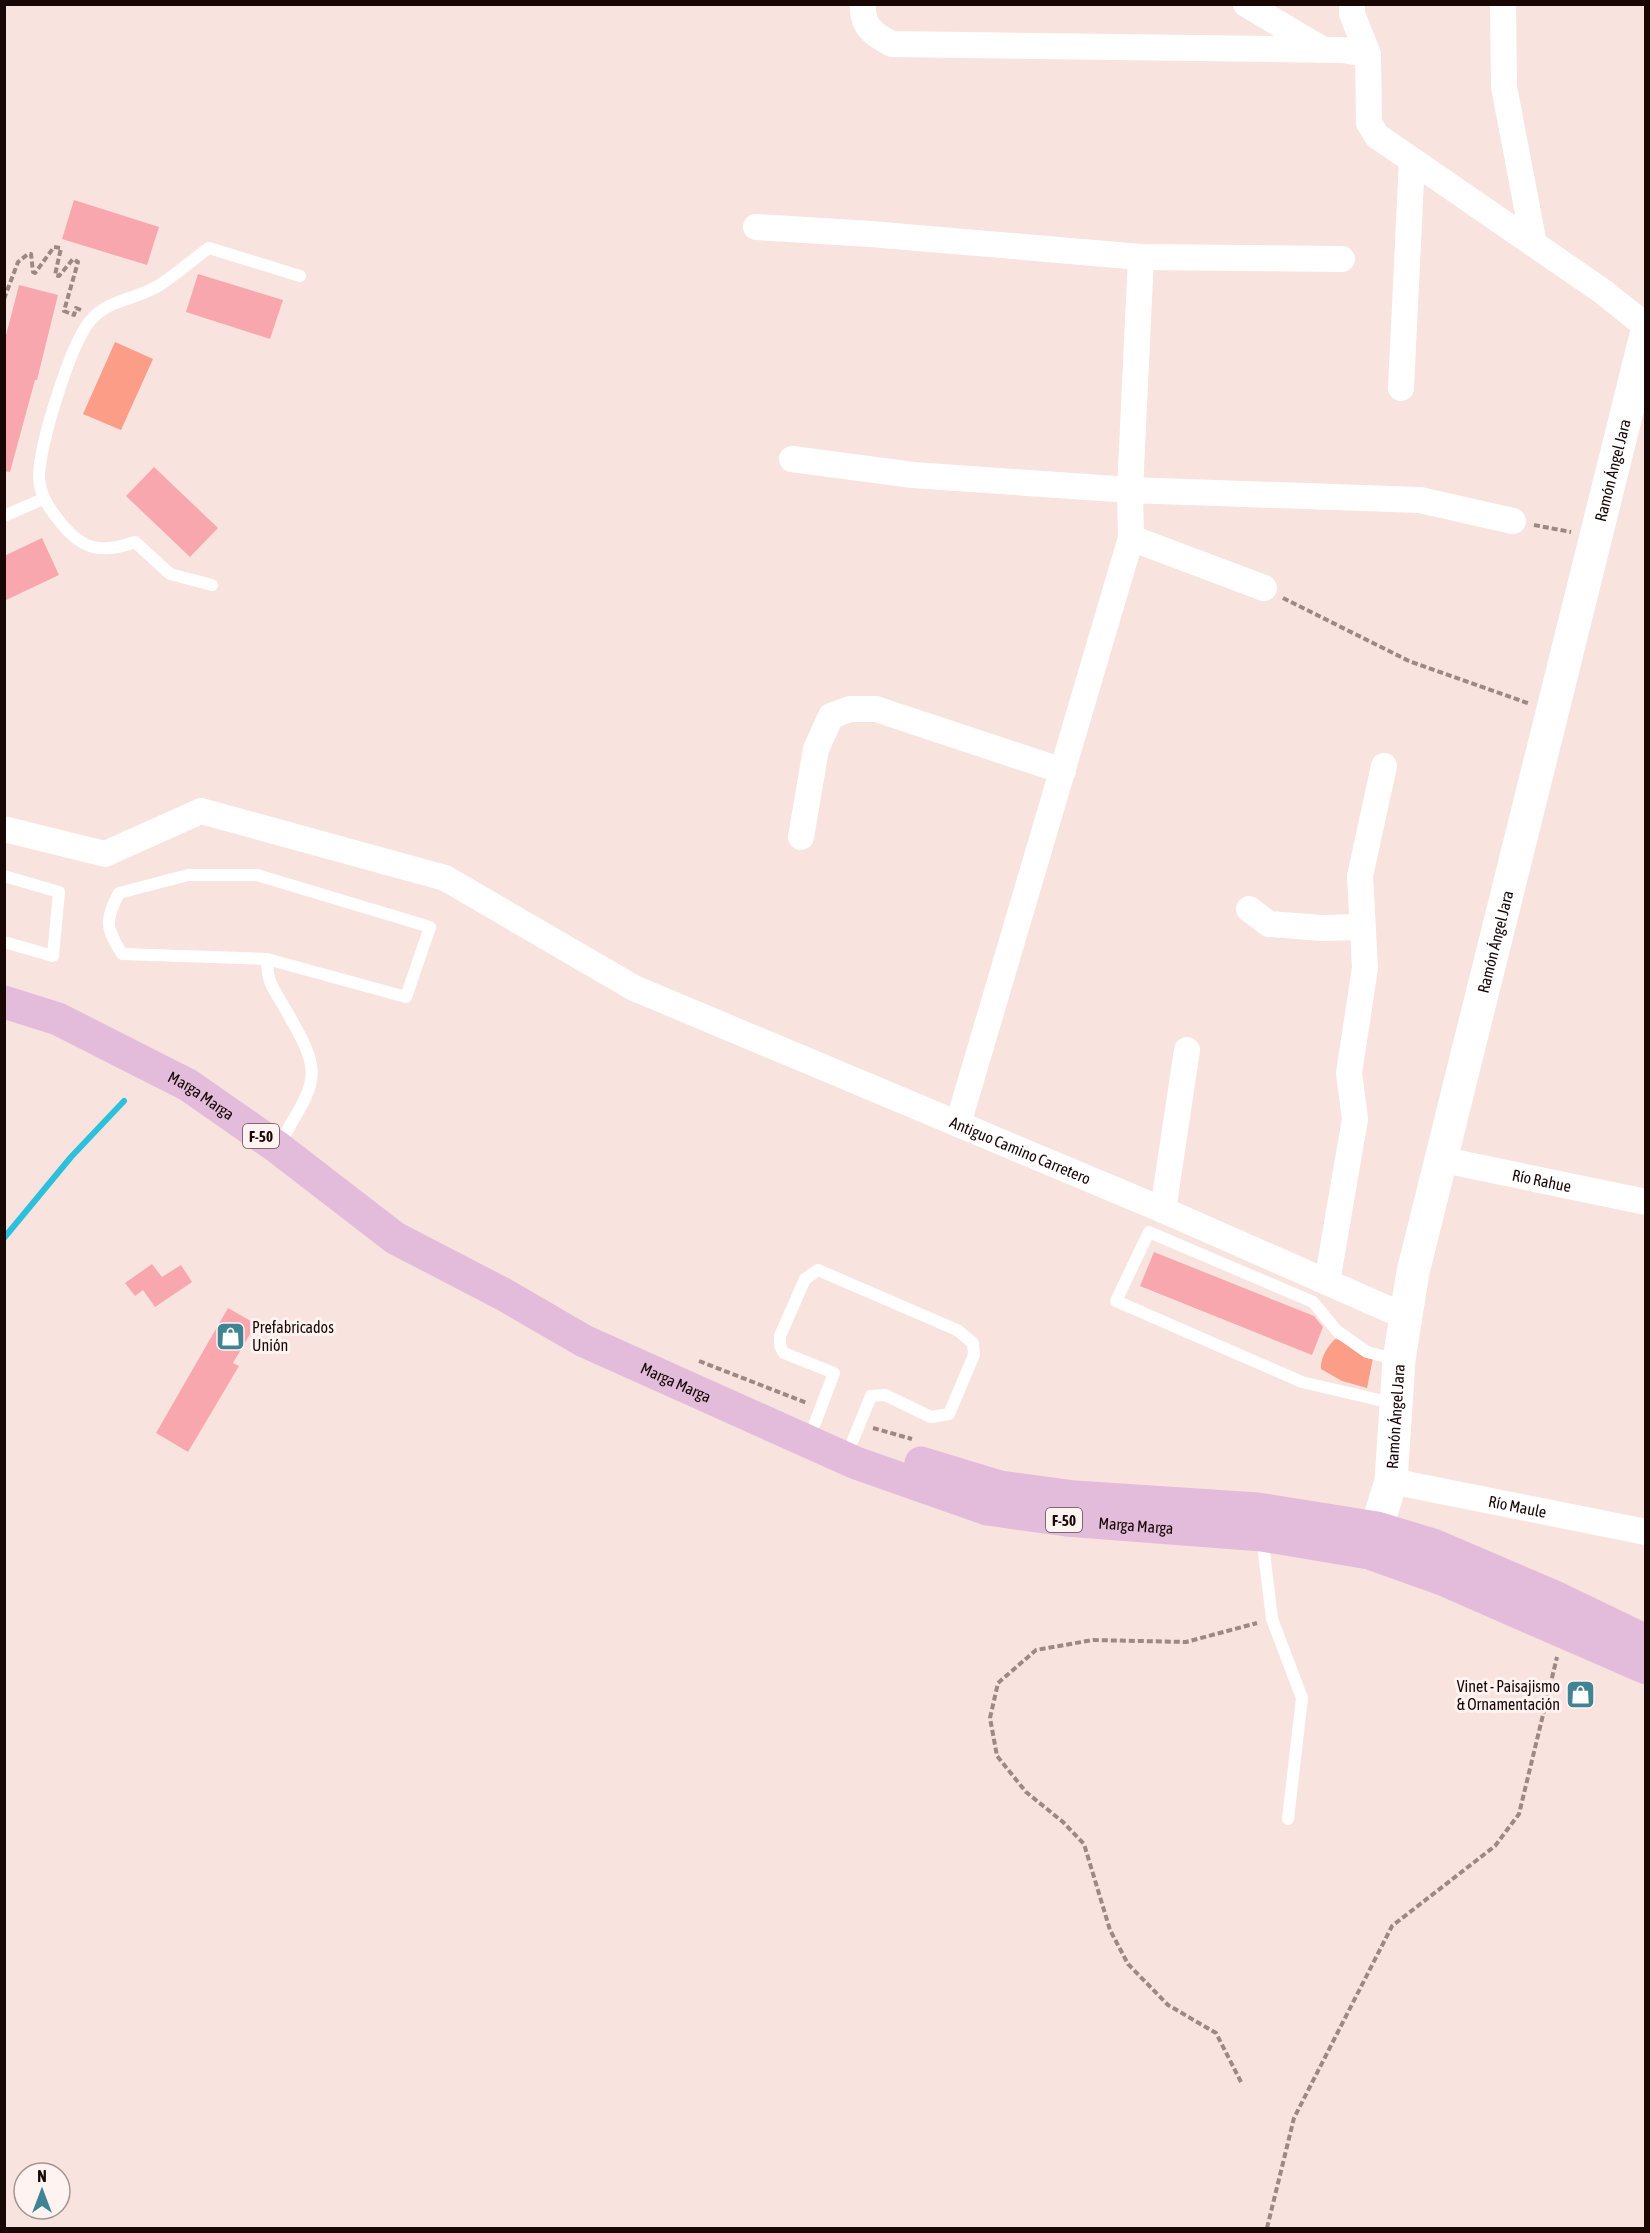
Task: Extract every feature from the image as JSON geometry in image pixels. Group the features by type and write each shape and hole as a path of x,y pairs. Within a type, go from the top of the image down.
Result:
{"main road":[{"name":"Ramón Ángel Jara","path":"1373,1541 1391,1481 1404,1316 1439,1159 1595,537 1636,413 1646,335"},
{"name":"Marga Marga","path":"4,1002 58,1019 188,1085 277,1147 395,1238 503,1294 584,1341 856,1463 987,1509 1066,1520 1433,1545 1557,1598 1646,1641"},
{"name":"Marga Marga","path":"503,1294 585,1326 853,1440 1000,1487 1075,1497 1258,1509 1373,1541 1442,1579 1646,1668"}],"street":[{"path":"863,4 862,15 871,33 892,44 1323,50 1368,54"},
{"path":"1246,4 1323,50"},
{"path":"1352,4 1352,14 1368,54 1369,123 1377,136 1602,291 1646,326"},
{"path":"1503,4 1504,87 1534,244"},
{"path":"1401,388 1412,160"},
{"path":"756,227 871,234 1141,257 1342,259"},
{"path":"958,1124 1131,538 1130,490 1141,257"},
{"path":"792,459 913,475 1130,490 1420,500 1513,520"},
{"path":"1131,538 1264,588"},
{"path":"801,837 816,749 831,716 850,709 876,709 1063,771"},
{"path":"1327,1282 1355,1119 1349,1073 1365,968 1360,876 1384,766"},
{"name":"Antiguo Camino Carretero","path":"4,829 105,854 201,811 446,878 634,988 1163,1210 1404,1316"},
{"path":"1249,909 1269,924 1322,928 1363,927"},
{"path":"1163,1210 1187,1050"},
{"name":"Río Rahue","path":"1439,1159 1646,1202"},
{"name":"Río Maule","path":"1391,1481 1646,1532"}],"lane":[{"path":"212,585 170,574 135,542 115,549 94,547 71,537 43,499 39,476 58,388 89,322 95,316 107,305 156,287 209,248 300,276"},
{"path":"4,516 43,499"},
{"path":"188,875 257,875 430,927 406,997 267,959 122,954 111,936 108,916 119,893 188,875"},
{"path":"4,876 59,892 53,956 4,942"},
{"path":"267,959 267,977 307,1047 314,1070 308,1094 277,1147"},
{"path":"1397,1404 1302,1382 1116,1301 1149,1232 1313,1302 1337,1331 1367,1352 1399,1360"},
{"path":"815,1423 834,1372 784,1353 780,1346 780,1336 805,1278 818,1270 957,1329 973,1343 974,1355 949,1414 931,1417 885,1395 871,1396 853,1440"},
{"path":"1262,1535 1272,1619 1302,1698 1288,1819"}],"path":[{"path":"4,299 18,262 28,254 32,254 33,272 35,273 54,247 61,248 55,274 59,276 73,259 78,262 64,311 74,315 76,308 95,316"},
{"path":"1513,520 1595,537"},
{"path":"1264,588 1409,662 1552,711"},
{"path":"1240,2082 1216,2033 1168,2005 1128,1965 1110,1930 1084,1844 1063,1822 1026,1792 997,1756 990,1719 998,1683 1036,1650 1093,1640 1186,1642 1272,1619"},
{"path":"1267,2229 1294,2118 1392,1926 1495,1846 1519,1814 1563,1630"}],"shaded area":[{"path":"115,342 153,359 121,430 83,414"},
{"path":"1335,1339 1366,1357 1373,1358 1367,1388 1342,1381 1321,1369 1325,1352"}],"building":[{"path":"74,200 159,227 147,265 62,239"},
{"path":"198,274 283,300 270,339 186,312"},
{"path":"19,285 58,295 37,380 35,380 10,472 4,471 4,343"},
{"path":"154,467 218,528 190,557 126,496"},
{"path":"42,538 59,575 4,601 4,556"},
{"path":"1154,1252 1314,1316 1323,1327 1312,1355 1140,1286"},
{"path":"152,1264 162,1277 181,1265 192,1282 155,1307 143,1290 135,1296 125,1283"},
{"path":"228,1308 256,1324 233,1363 239,1366 188,1452 156,1433"}],"waterway":[{"path":"4,1238 71,1157 124,1101"}],"place":[{"name":"Prefabricados Unión","path":"231,1336"},
{"name":"Vinet - Paisajismo & Ornamentación","path":"1581,1695"}]}
